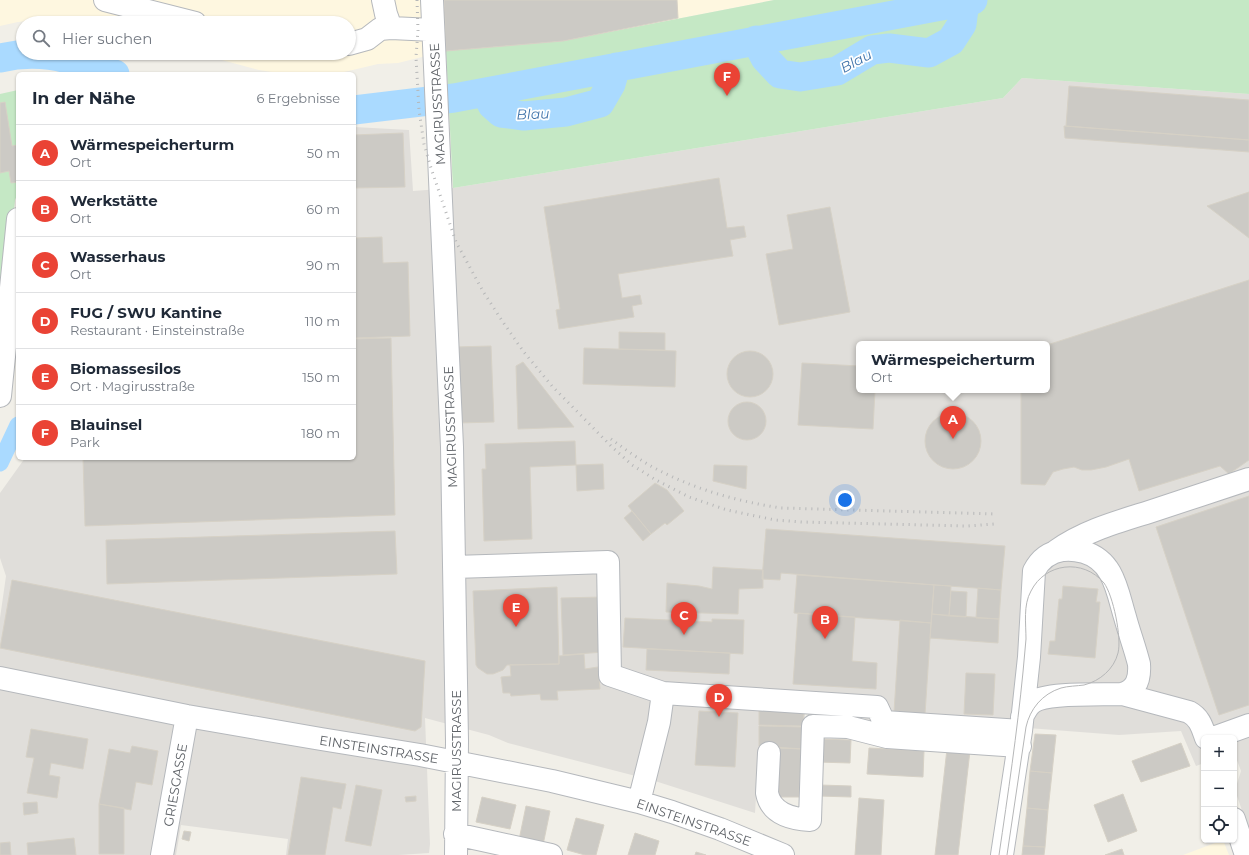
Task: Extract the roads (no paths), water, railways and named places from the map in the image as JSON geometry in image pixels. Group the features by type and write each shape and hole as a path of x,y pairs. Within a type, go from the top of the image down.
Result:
{"street":[{"path":"105,0 168,16"},
{"path":"383,0 391,28"},
{"name":"MAGIRUSSTRASSE","path":"432,0 452,447 457,762 455,834 456,855"},
{"path":"356,42 367,39 380,29 391,28 433,30"},
{"path":"0,396 16,239"},
{"path":"1003,853 1021,732 1029,657 1034,571 1040,562 1074,540 1108,525 1249,479"},
{"path":"1021,732 1028,706 1032,702 1044,697 1122,694 1128,692 1137,684 1139,677 1139,664 1112,576 1104,564 1090,554 1074,550 1054,553"},
{"path":"454,567 608,562 610,675 663,693 877,707 884,722 1021,732"},
{"name":"EINSTEINSTRASSE","path":"0,678 187,716 420,755 552,781 639,802 709,825 777,854"},
{"path":"639,802 659,722 663,693"},
{"path":"1122,694 1189,712 1199,721 1205,735"},
{"name":"GRIESGASSE","path":"163,855 187,716"},
{"path":"1221,735 1249,725"},
{"path":"769,753 768,799 772,805 786,816 810,820 813,726 848,727 887,737 1021,732"},
{"path":"1237,828 1246,855"},
{"path":"455,834 551,855"}],"waterway":[{"name":"Blau","path":"356,110 454,98 973,0"},
{"name":"Blau","path":"756,40 765,58 780,74 800,77 837,71 872,50 889,48 929,53 951,41 962,24 965,1"},
{"name":"Blau","path":"0,58 16,55"},
{"name":"Blau","path":"70,60 107,72"},
{"name":"Blau","path":"486,92 492,105 501,113 524,116 566,112 600,103 611,84 616,67"},
{"path":"0,463 16,429"}],"tram line":[{"path":"999,855 1021,695 1026,639 1025,621 1028,596 1037,582 1045,574 1065,567 1075,567 1086,570 1095,575 1104,583 1111,597 1116,617 1119,637 1118,653 1110,669 1096,681 1084,685 1064,687 1054,691 1043,698 1030,714 1026,727 1007,855"}],"railway":[{"path":"417,0 418,30 416,57 419,110 424,144 456,242 484,293 523,351 552,386 611,446 632,465 656,480 689,497 727,510 775,520 967,526 995,524"},
{"path":"611,439 649,465 680,480 697,487 747,502 781,508 996,514"}],"place":[{"name":"Blauinsel","path":"727,96"},
{"name":"Wärmespeicherturm","path":"953,439"},
{"name":"Biomassesilos","path":"516,627"},
{"name":"Wasserhaus","path":"684,635"},
{"name":"Werkstätte","path":"825,639"},
{"name":"FUG / SWU Kantine","path":"719,717"}]}
